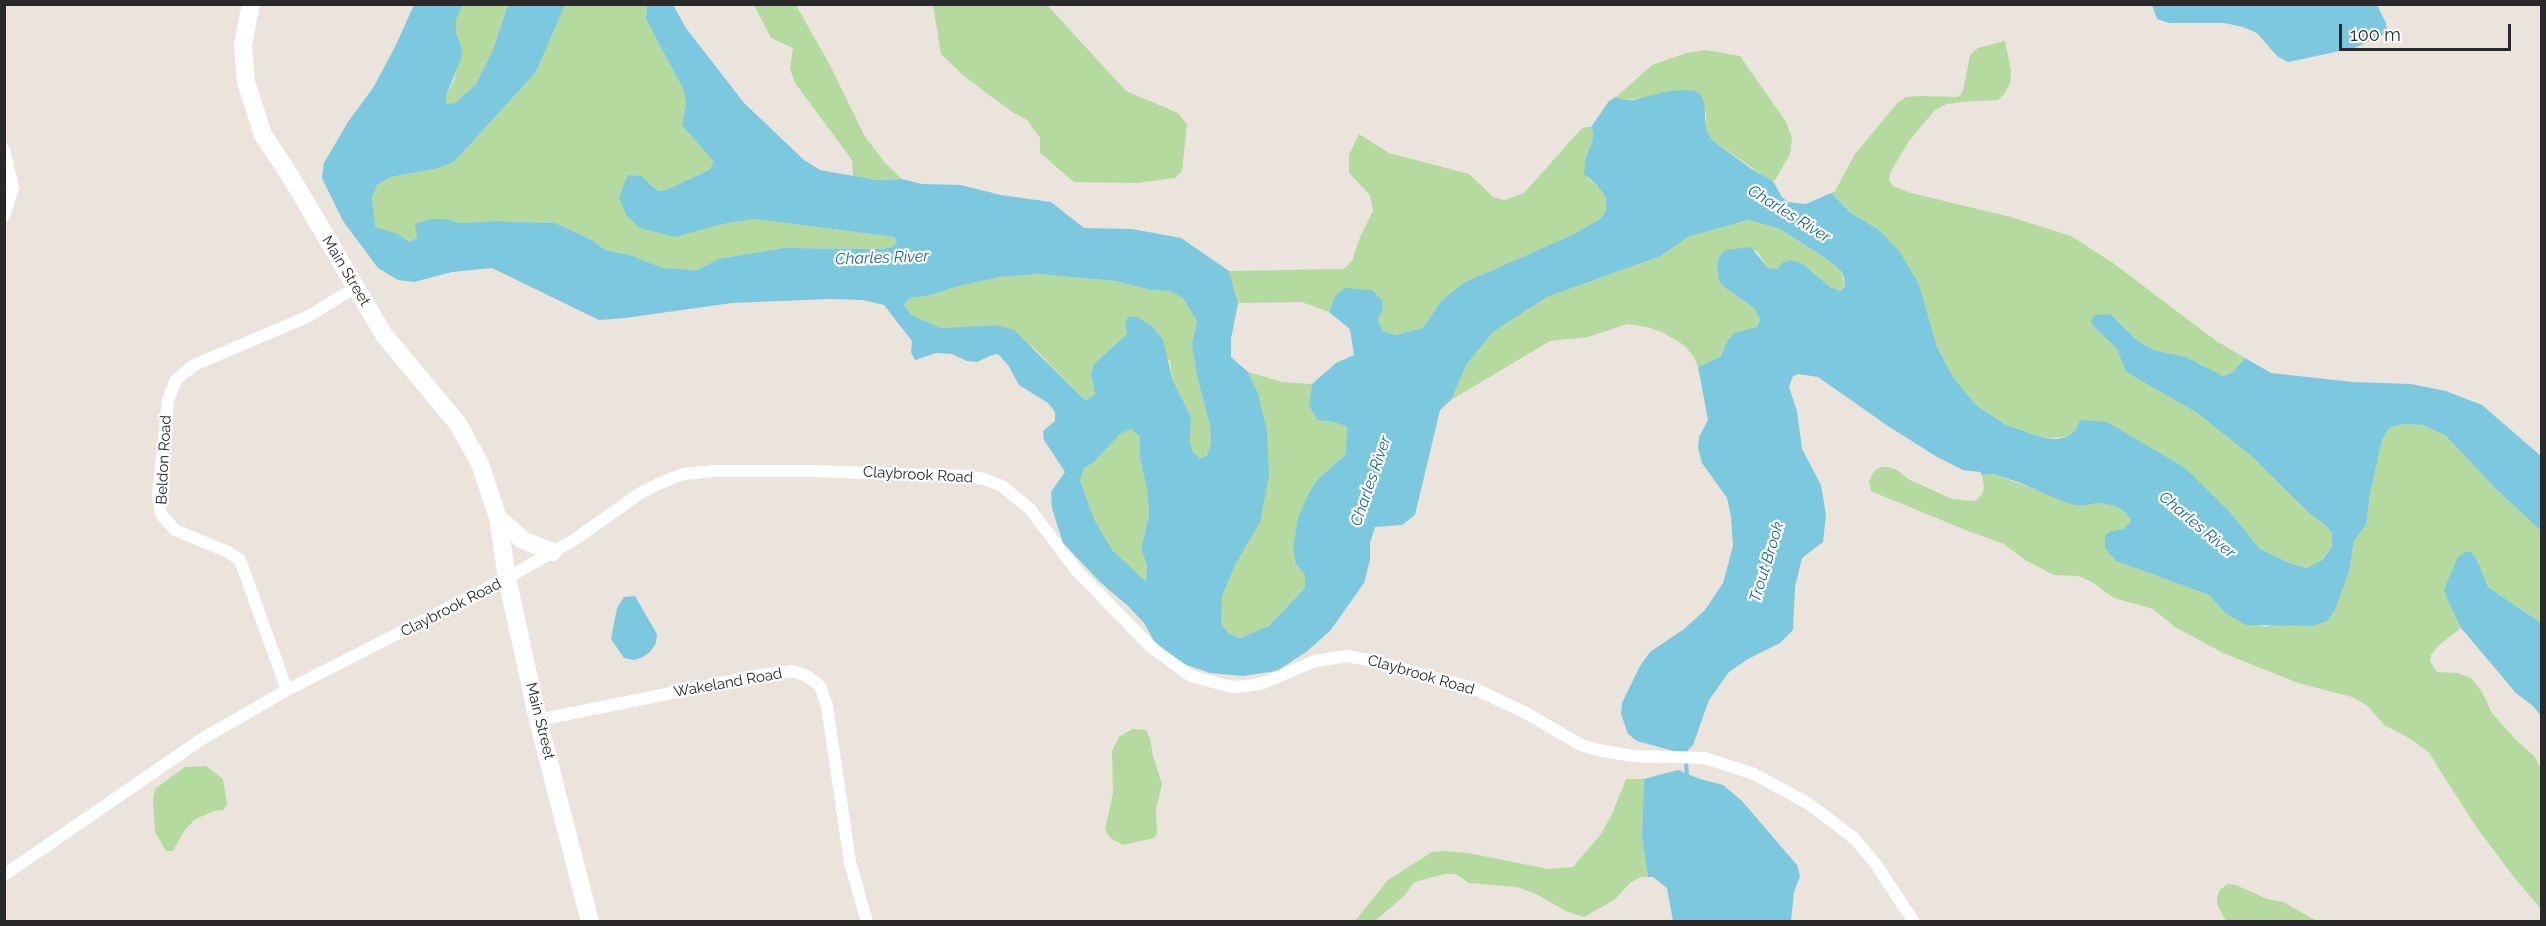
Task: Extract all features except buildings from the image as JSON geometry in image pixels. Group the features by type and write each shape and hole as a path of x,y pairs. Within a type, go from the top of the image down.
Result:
{"street":[{"name":"Main Street","path":"251,4 243,45 246,82 263,135 384,335 458,424 471,443 480,464 498,519 507,578 538,720 590,921"},
{"path":"4,149 13,188 4,216"},
{"name":"Beldon Road","path":"287,690 240,560 228,552 175,530 161,514 158,496 168,400 176,380 194,365 307,317 356,287"},
{"name":"Claybrook Road","path":"4,875 192,745 287,690 507,578 574,540 639,494 682,474 724,470 787,470 924,474 984,480 1002,486 1030,509 1076,570 1152,648 1191,676 1215,684 1246,686 1263,683 1315,661 1347,656 1389,664 1473,688 1526,713 1581,744 1598,750 1633,756 1686,756 1731,765 1754,774 1800,799 1825,816 1861,847 1914,921"},
{"path":"498,519 524,540 553,552"},
{"name":"Wakeland Road","path":"538,720 761,675 793,671 807,675 820,686 827,706 850,862 867,921"}],"green space":[{"path":"463,5 508,5 493,50 476,84 455,103 446,104 446,96 454,80 462,49 456,32 456,18"},
{"path":"565,5 647,5 646,19 684,91 686,104 682,125 715,161 709,170 668,189 658,191 649,182 628,175 718,225 754,219 894,237 897,242 892,247 882,249 783,248 718,259 697,270 663,268 630,255 605,250 594,241 555,223 497,221 459,223 447,219 409,243 398,234 374,228 372,198 377,185 391,177 435,169 454,162 536,72"},
{"path":"754,5 796,5 831,67 864,135 885,163 902,179 877,180 853,177 852,160 795,83 790,69 793,48 771,38"},
{"path":"933,5 1047,5 1126,91 1178,113 1187,124 1182,171 1175,178 1137,183 1074,182 1040,153 1040,138 1027,120 1012,112 964,76 941,54"},
{"path":"2005,41 2011,71 2010,83 2005,93 1998,100 1947,104 1935,110 1909,141 1891,171 1889,180 1893,186 1911,193 2011,217 2071,236 2113,263 2215,340 2245,358 2233,372 2223,376 2201,364 2153,350 2137,340 2121,324 2093,326 2117,349 2126,372 2197,413 2250,455 2310,514 2325,525 2332,533 2332,547 2317,565 2307,568 2292,564 2260,549 2230,512 2075,431 2067,437 2044,438 2006,425 1976,405 1953,377 1937,347 1919,284 1879,230 1851,213 1831,193 1835,191 1855,154 1898,102 1906,97 1958,97 1963,91 1970,55 1978,48"},
{"path":"1706,50 1740,56 1786,122 1792,138 1790,154 1775,180 1771,181 1712,140 1706,129 1706,113 1648,97 1625,100 1616,97 1652,65 1686,53"},
{"path":"1591,127 1593,132 1592,144 1586,157 1588,179 1596,184 1606,197 1606,211 1600,219 1572,235 1463,283 1441,301 1423,328 1395,335 1383,331 1378,320 1383,309 1335,296 1329,312 1302,302 1238,303 1229,271 1344,269 1352,261 1360,237 1373,211 1370,195 1349,173 1349,155 1359,134 1389,153 1469,174 1493,197 1504,200 1524,193 1581,129"},
{"path":"1748,220 1780,229 1828,260 1841,271 1845,287 1840,291 1830,287 1803,264 1774,271 1768,268 1757,251 1725,250 1718,258 1717,267 1729,291 1754,308 1760,320 1757,327 1723,350 1720,357 1698,367 1694,357 1684,345 1662,332 1627,324 1588,337 1550,341 1451,400 1467,364 1493,332 1547,297 1661,256 1688,237"},
{"path":"1038,274 1115,281 1151,290 1170,291 1184,298 1197,321 1194,333 1197,376 1210,426 1211,443 1207,457 1200,458 1193,452 1190,443 1191,417 1173,381 1170,361 1125,323 1127,334 1095,364 1091,375 1095,394 1086,401 1033,347 996,325 941,328 911,315 904,306 910,298 928,296 955,287 1000,277"},
{"path":"1248,372 1282,382 1312,384 1309,406 1317,420 1334,422 1347,427 1348,440 1346,454 1318,479 1310,491 1296,564 1305,575 1305,588 1269,626 1240,638 1228,633 1221,623 1221,608 1222,597 1236,563 1258,393"},
{"path":"2404,424 2422,425 2445,435 2496,489 2541,531 2541,623 2488,587 2476,557 2458,557 2447,599 2461,628 2438,646 2431,655 2430,661 2437,672 2457,673 2471,678 2482,692 2492,713 2535,757 2542,771 2541,909 2477,828 2429,753 2411,739 2384,725 2368,706 2352,697 2298,683 2223,653 2175,627 2153,609 2114,598 2092,582 2078,576 2054,575 2025,560 2004,544 1871,491 1869,481 1875,470 1888,467 1952,499 1971,501 1977,500 1982,494 1984,487 1982,475 1993,474 2082,506 2098,503 2116,506 2126,513 2131,521 2123,529 2112,531 2116,561 2209,595 2225,613 2265,627 2335,610 2349,572 2354,541 2366,525 2370,494 2382,440 2389,428"},
{"path":"1131,429 1140,437 1140,459 1147,489 1149,515 1141,549 1147,565 1146,583 1111,550 1094,519 1080,480 1084,468 1093,463 1120,434"},
{"path":"1132,729 1146,730 1162,784 1156,810 1157,834 1154,838 1123,845 1110,838 1105,830 1113,793 1112,751 1119,737"},
{"path":"206,766 223,779 227,804 223,810 214,811 194,820 184,831 173,851 166,851 155,832 153,800 155,789 185,767"},
{"path":"1626,779 1644,779 1642,838 1648,877 1631,882 1614,900 1584,917 1566,911 1536,894 1517,887 1469,883 1456,874 1445,874 1414,882 1405,895 1375,921 1354,922 1388,880 1432,852 1468,853 1548,869 1573,867 1601,834"},
{"path":"2227,884 2236,885 2267,899 2283,902 2317,921 2226,921 2217,904 2217,897 2220,890"}],"water":[{"name":"Charles River","path":"414,5 463,5 456,19 456,32 462,49 461,59 446,96 446,104 455,103 476,84 493,50 508,5 565,5 536,72 454,162 435,169 391,177 377,185 372,198 375,227 398,234 409,242 417,238 415,224 431,219 447,219 459,223 497,221 555,223 594,241 605,250 630,255 663,268 697,270 718,259 783,248 882,249 892,247 897,242 894,237 754,219 718,225 675,237 640,228 626,215 619,197 628,175 641,176 658,191 668,189 709,170 714,162 682,125 686,104 684,91 646,19 647,5 673,5 686,28 744,103 804,160 820,170 876,180 902,179 922,184 961,185 1001,195 1051,202 1084,228 1132,229 1181,238 1229,271 1238,303 1231,339 1231,357 1248,372 1258,393 1267,431 1269,476 1260,522 1236,563 1222,597 1221,623 1228,633 1240,638 1269,626 1305,588 1305,575 1296,564 1293,548 1298,518 1318,479 1346,454 1347,427 1334,422 1317,420 1309,406 1312,384 1336,363 1354,355 1350,329 1329,312 1335,296 1344,288 1372,290 1382,300 1383,309 1378,320 1383,331 1395,335 1423,328 1441,301 1463,283 1572,235 1600,219 1606,211 1606,197 1584,174 1586,157 1592,143 1591,127 1609,101 1616,97 1633,100 1669,91 1695,91 1701,95 1704,102 1706,129 1712,140 1750,168 1773,181 1782,197 1788,202 1806,204 1831,193 1851,213 1879,230 1899,251 1919,284 1937,347 1953,377 1976,405 2006,425 2044,438 2057,439 2067,437 2075,431 2080,420 2107,422 2185,468 2230,512 2260,549 2292,564 2307,568 2322,560 2332,547 2332,533 2325,525 2310,514 2250,455 2197,413 2126,372 2117,349 2093,326 2091,321 2095,315 2110,314 2137,340 2153,350 2186,357 2223,376 2233,372 2245,358 2271,373 2353,382 2411,384 2446,391 2482,405 2541,456 2541,531 2496,489 2445,435 2422,425 2404,424 2389,428 2382,440 2370,494 2366,525 2354,541 2349,572 2335,610 2327,621 2313,626 2246,625 2225,613 2209,595 2116,561 2105,548 2105,535 2123,529 2131,521 2126,513 2116,506 2098,503 2082,506 2069,504 2018,482 1993,474 1982,475 1980,472 1963,470 1937,457 1888,426 1818,377 1798,374 1793,376 1789,387 1797,411 1802,449 1821,485 1826,515 1823,542 1802,558 1795,587 1793,630 1780,643 1748,659 1729,672 1709,700 1693,745 1687,751 1677,752 1637,741 1628,734 1621,714 1622,703 1640,666 1650,652 1684,629 1705,610 1723,583 1733,546 1727,498 1702,463 1698,448 1699,437 1708,420 1698,367 1720,357 1734,333 1757,327 1760,320 1754,308 1729,291 1719,281 1718,258 1725,250 1751,247 1768,268 1778,269 1782,263 1791,260 1803,264 1830,287 1840,291 1845,287 1841,271 1828,260 1780,229 1748,220 1688,237 1661,256 1547,297 1493,332 1467,364 1451,400 1440,410 1415,515 1402,525 1375,527 1370,543 1370,560 1364,583 1330,631 1306,652 1277,671 1243,676 1210,673 1178,662 1154,641 1144,623 1063,543 1052,508 1051,492 1065,472 1044,440 1043,431 1055,421 1055,412 1048,403 1019,385 1008,365 998,354 977,362 967,361 952,354 936,353 915,360 911,352 912,341 884,305 863,300 732,303 599,320 492,268 452,272 414,282 398,280 378,268 343,221 322,178 324,163 348,122 373,88","holes":["1038,274 1115,281 1151,290 1170,291 1183,298 1197,321 1192,344 1197,376 1210,426 1211,443 1207,456 1200,458 1193,452 1190,443 1191,417 1173,381 1163,340 1152,326 1137,317 1128,317 1125,323 1127,334 1094,364 1091,375 1095,394 1086,401 1014,330 996,325 941,328 911,315 904,305 910,298 928,296 955,287 1000,277","1131,429 1140,437 1140,459 1147,489 1149,515 1141,549 1147,565 1146,582 1112,550 1094,519 1080,480 1084,468 1093,463 1120,434"]},
{"path":"2152,5 2377,5 2386,23 2387,33 2354,48 2288,62 2277,56 2257,33 2243,27 2224,23 2169,23 2157,19"},
{"path":"2465,552 2470,552 2476,557 2488,587 2541,623 2541,716 2533,706 2516,693 2461,628 2447,599 2444,590 2458,557"},
{"path":"635,596 657,634 656,643 650,652 634,660 624,658 611,639 617,608 624,597"},
{"path":"1678,770 1723,785 1742,801 1797,865 1800,876 1794,892 1791,921 1673,921 1667,888 1653,877 1648,877 1642,838 1644,779"}],"waterway":[{"name":"Trout Brook","path":"1685,746 1687,777"}]}
